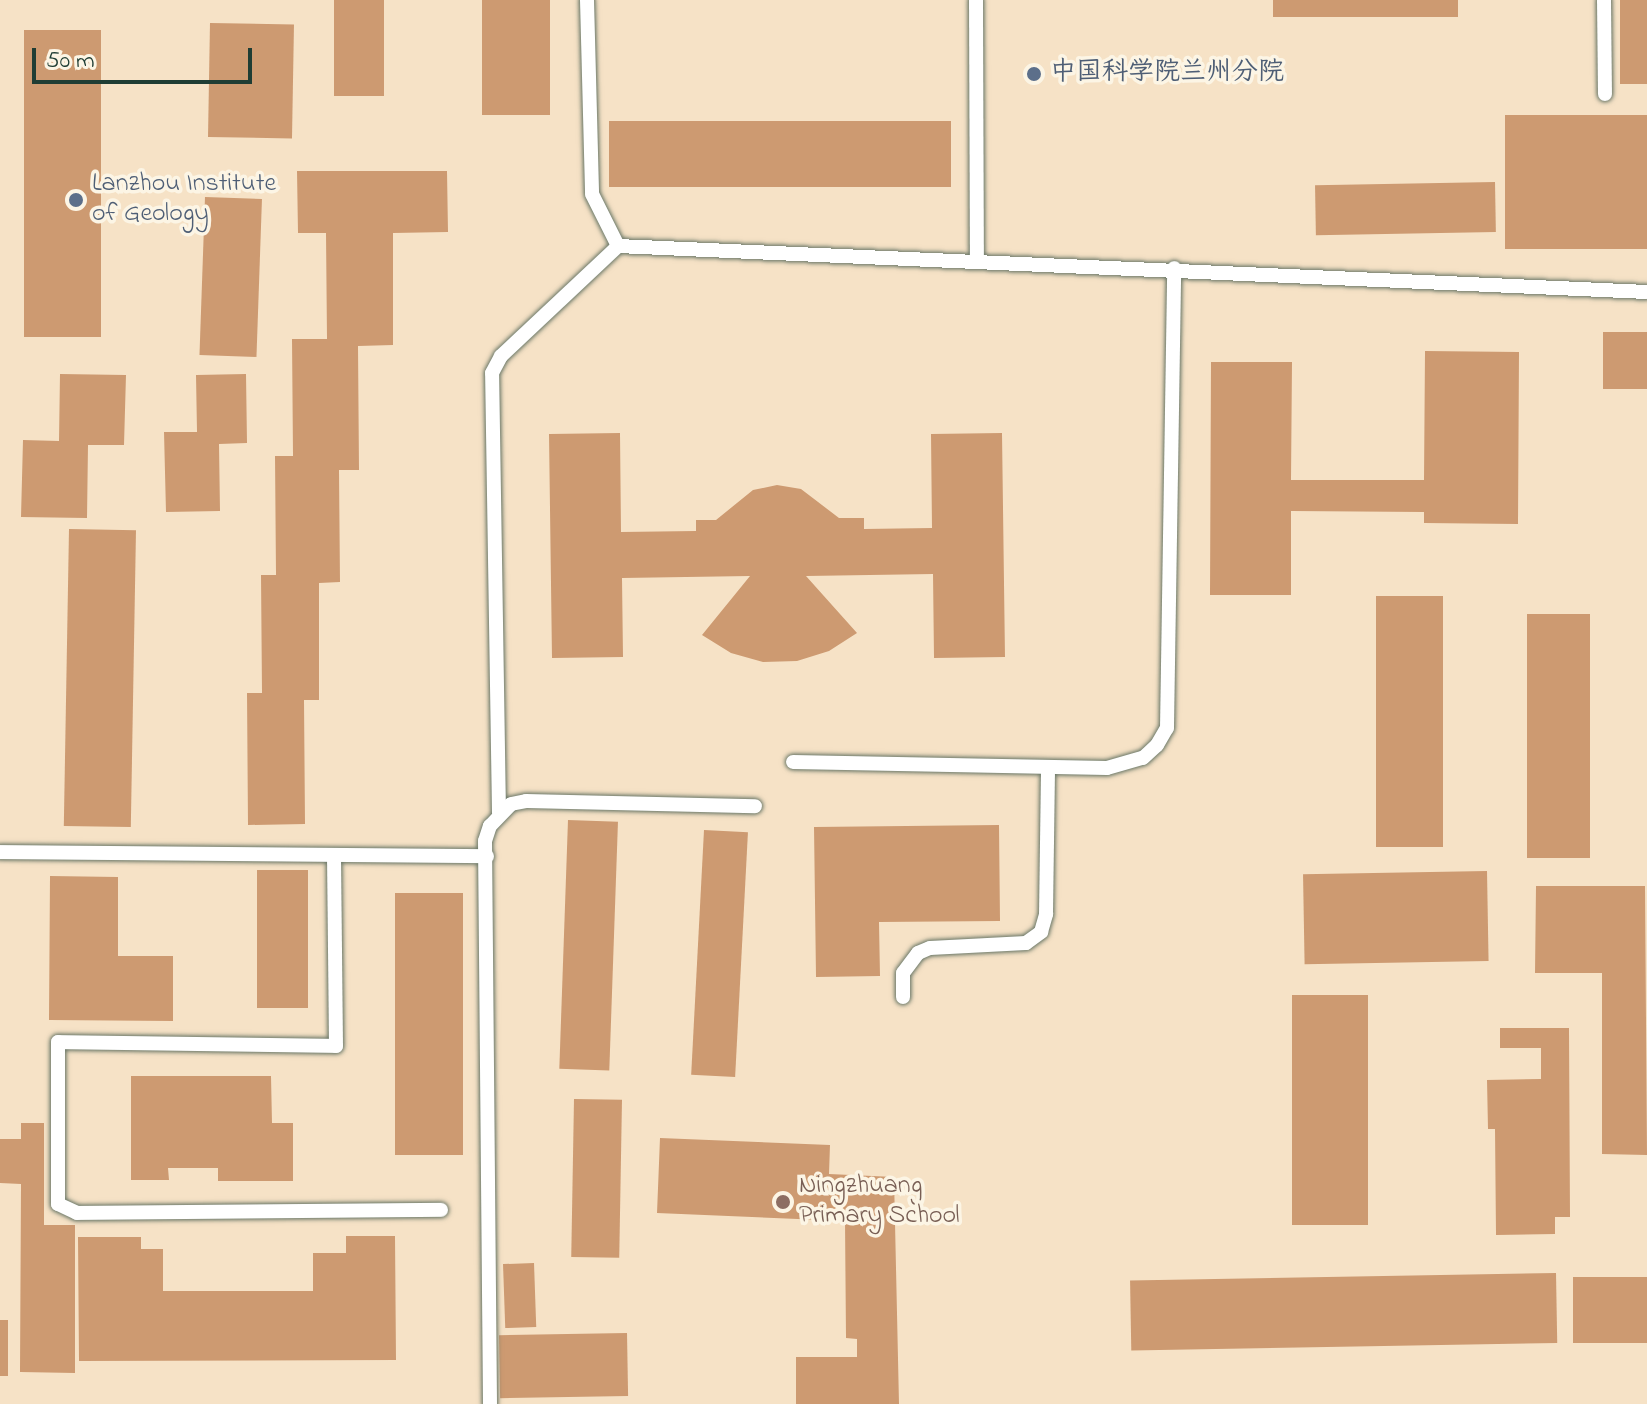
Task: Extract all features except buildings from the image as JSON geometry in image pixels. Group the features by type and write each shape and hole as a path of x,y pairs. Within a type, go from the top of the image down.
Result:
{"lane":[{"path":"587,0 592,194 618,246"},
{"path":"976,0 977,260"},
{"path":"1604,0 1605,94"},
{"path":"490,1404 485,841 499,813 492,373 501,356 618,246 1174,268 1647,292"},
{"path":"793,762 1126,766 1143,758 1167,728 1174,268"},
{"path":"903,997 901,985 909,962 930,948 1016,945 1041,932 1046,914 1048,767"},
{"path":"499,813 526,801 755,806"},
{"path":"0,852 487,856"},
{"path":"334,855 336,1046 58,1042 58,1204 77,1213 441,1210"}],"place":[{"name":"中国科学院兰州分院","path":"1034,74"},
{"name":"Lanzhou Institute of Geology","path":"76,200"},
{"name":"Ningzhuang Primary School","path":"783,1202"}]}
